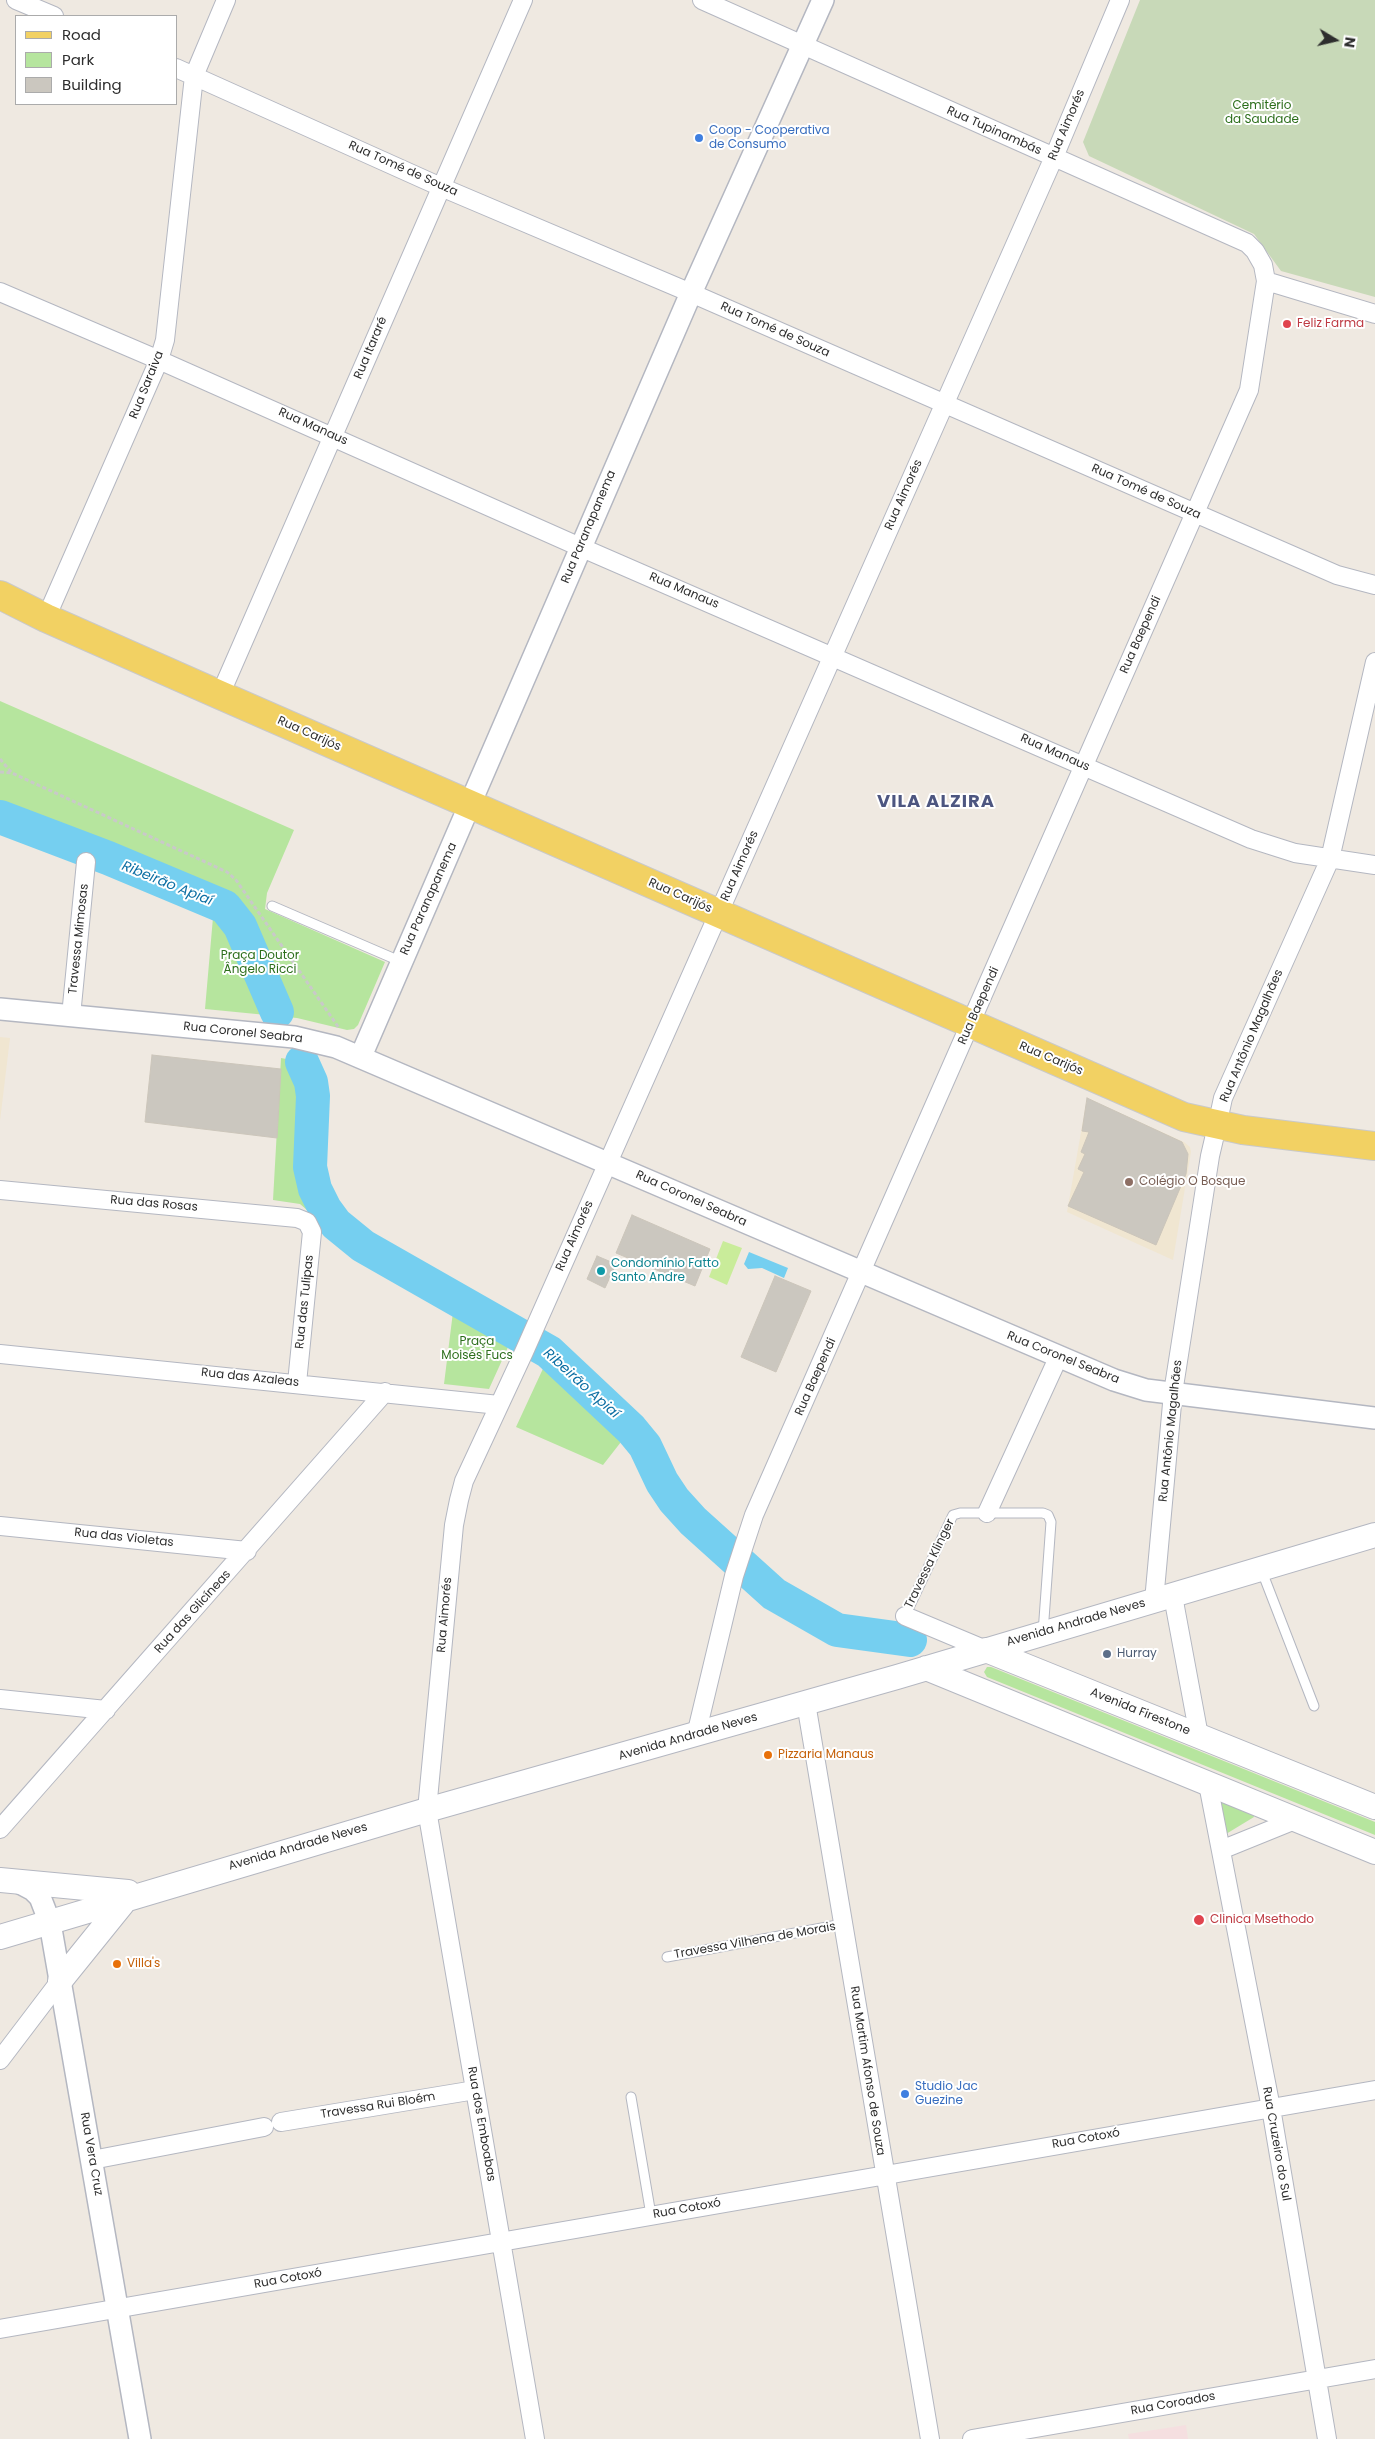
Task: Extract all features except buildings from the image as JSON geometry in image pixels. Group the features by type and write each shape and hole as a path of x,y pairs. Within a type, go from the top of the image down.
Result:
{"main road":[{"name":"Rua Carijós","path":"0,595 46,618 220,695 1184,1117 1217,1126 1375,1146"},
{"name":"Avenida Andrade Neves","path":"0,1937 427,1810 696,1735 1375,1536"},
{"name":"Avenida Firestone","path":"986,1650 1375,1808"},
{"path":"926,1668 1375,1852"},
{"path":"9,1881 137,1895"},
{"path":"60,1981 137,1895"}],"street":[{"path":"16,0 52,15"},
{"name":"Rua Saraiva","path":"46,618 159,360 165,340 194,76 226,0"},
{"name":"Rua Itararé","path":"220,695 523,0"},
{"name":"Rua Tupinambás","path":"702,0 1247,243 1256,251 1263,264 1266,281"},
{"name":"Rua Paranapanema","path":"360,1056 471,805 580,546 823,0"},
{"name":"Rua Aimorés","path":"427,1810 454,1525 464,1482 524,1352 1054,157 1120,0"},
{"name":"Rua Tomé de Souza","path":"178,69 441,187 691,293 1195,514 1337,575 1375,585"},
{"path":"1266,281 1375,314"},
{"name":"Rua Baependi","path":"696,1735 734,1576 754,1515 1249,390 1266,281"},
{"name":"Rua Manaus","path":"0,292 1251,839 1296,853 1375,865"},
{"name":"Rua Antônio Magalhães","path":"1163,1598 1173,1393 1210,1156 1223,1098 1330,859 1375,662"},
{"name":"Travessa Mimosas","path":"71,1016 86,862"},
{"name":"Rua Coronel Seabra","path":"0,1009 294,1037 336,1047 1058,1358 1114,1380 1146,1390 1375,1418"},
{"name":"Rua das Rosas","path":"0,1190 296,1218 307,1222"},
{"name":"Rua das Tulipas","path":"297,1383 312,1232 307,1222"},
{"name":"Rua das Azaleas","path":"0,1354 499,1405"},
{"path":"987,1513 1058,1358"},
{"name":"Rua das Glicíneas","path":"0,1830 385,1392"},
{"name":"Rua das Violetas","path":"0,1526 247,1551"},
{"path":"1163,1598 1199,1736"},
{"name":"Avenida Firestone","path":"905,1616 986,1650"},
{"path":"0,1700 106,1710"},
{"name":"Rua Martim Afonso de Souza","path":"806,1703 930,2439"},
{"name":"Rua Cruzeiro do Sul","path":"1208,1784 1271,2108 1327,2439"},
{"name":"Rua dos Emboabas","path":"427,1810 535,2439"},
{"path":"1221,1850 1295,1820"},
{"name":"Rua Vera Cruz","path":"9,1881 33,1890 40,1898 50,1923 140,2439"},
{"path":"0,2060 60,1981"},
{"name":"Travessa Rui Bloém","path":"281,2122 475,2090"},
{"name":"Rua Cotoxó","path":"0,2329 1375,2090"},
{"path":"92,2160 264,2127"},
{"name":"Rua Coroados","path":"972,2439 1375,2370"}],"lane":[{"path":"272,906 402,962"},
{"name":"Travessa Klinger","path":"905,1616 953,1516 960,1513 1043,1513 1048,1515 1051,1522 1043,1633"},
{"path":"1261,1568 1314,1706"},
{"name":"Travessa Vilhena de Morais","path":"667,1957 843,1924"},
{"path":"631,2097 651,2215"}],"path":[{"path":"0,759 12,773"},
{"path":"0,772 12,773 227,872 236,880 342,1031 336,1047"}],"shaded area":[{"path":"0,1037 10,1038 0,1121"},
{"name":"Colégio O Bosque","path":"1087,1098 1184,1142 1190,1147 1191,1152 1173,1260 1067,1212"},
{"path":"1186,2425 1188,2439 1129,2439 1128,2434"}],"green space":[{"name":"Cemitério da Saudade","path":"1140,0 1375,0 1375,297 1281,271 1254,234 1089,156 1083,142"},
{"name":"Praça Doutor Ângelo Ricci","path":"0,701 294,830 267,893 265,909 385,962 358,1025 354,1029 347,1030 297,1018 205,1009 214,906 235,913 231,900 0,807"},
{"path":"281,1058 314,1064 306,1165 329,1235 322,1223 300,1204 273,1200"},
{"path":"723,1241 742,1248 727,1285 709,1277"},
{"name":"Praça Moisés Fucs","path":"454,1304 513,1336 489,1389 444,1384"},
{"path":"547,1360 628,1433 603,1465 516,1427"},
{"path":"987,1667 1375,1822 1375,1835 987,1677 984,1672"},
{"path":"1220,1802 1253,1814 1254,1817 1226,1834"}],"water":[{"path":"749,1252 788,1268 784,1278 762,1268 748,1269 744,1264"}],"waterway":[{"name":"Ribeirão Apiaí","path":"0,817 108,858 225,907 240,926 277,1012"},
{"name":"Ribeirão Apiaí","path":"302,1062 311,1082 313,1096 310,1167 315,1189 325,1209 336,1224 363,1246 549,1352 631,1429 645,1446 662,1482 674,1500 693,1521 774,1594 837,1630 910,1640"}],"place":[{"name":"Coop - Cooperativa de Consumo","path":"699,138"},
{"name":"Feliz Farma","path":"1287,324"},
{"name":"Colégio O Bosque","path":"1129,1182"},
{"name":"Condomínio Fatto Santo Andre","path":"601,1271"},
{"name":"Hurray","path":"1107,1654"},
{"name":"Pizzaria Manaus","path":"768,1755"},
{"name":"Clinica Msethodo","path":"1199,1920"},
{"name":"Villa's","path":"117,1964"},
{"name":"Studio Jac Guezine","path":"905,2094"}],"district":[{"name":"VILA ALZIRA","path":"936,802"}]}
